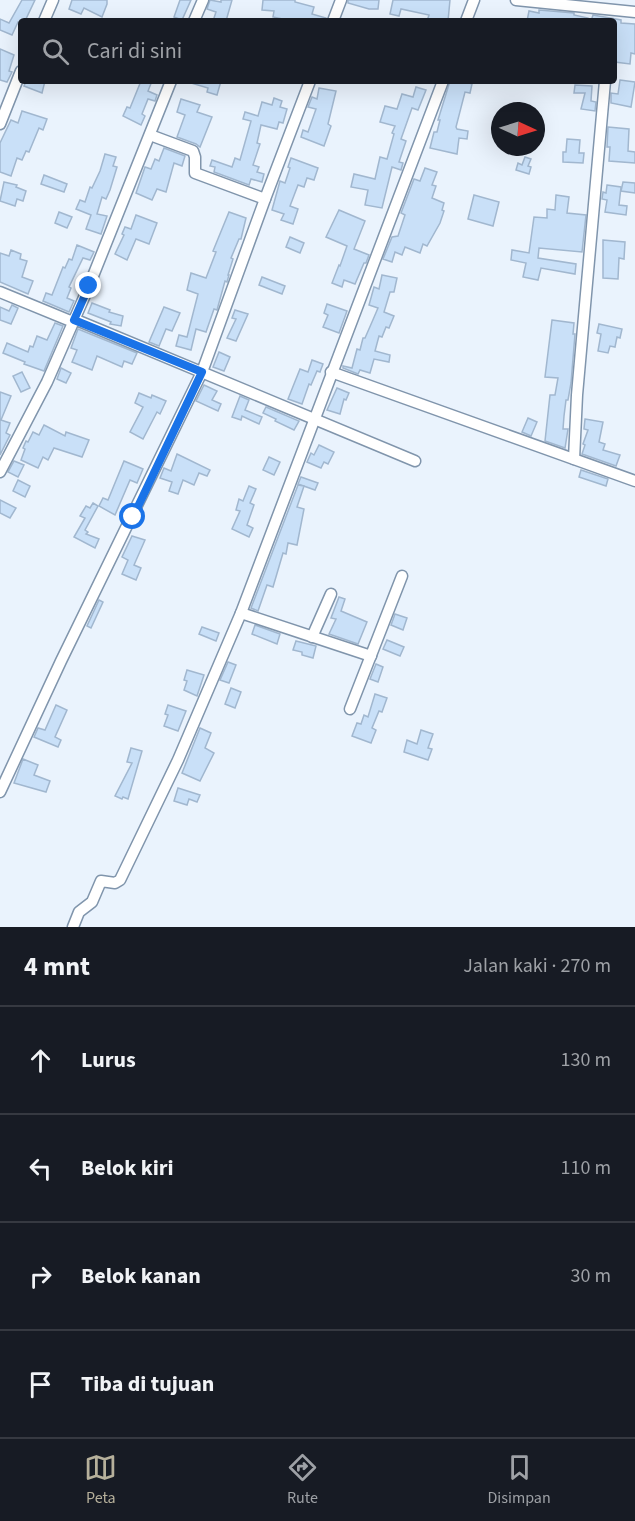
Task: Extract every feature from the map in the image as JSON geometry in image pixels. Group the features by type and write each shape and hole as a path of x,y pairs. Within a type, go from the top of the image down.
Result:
{"street":[{"path":"45,18 54,0"},
{"path":"195,18 202,0"},
{"path":"334,18 340,0"},
{"path":"467,18 474,0"},
{"path":"516,0 614,6 635,12"},
{"path":"0,124 18,79"},
{"path":"0,472 47,382 98,264 170,84"},
{"path":"0,792 61,661 202,372 309,84"},
{"path":"73,927 79,912 92,902 101,881 115,883 120,880 178,760 241,613 442,84"},
{"path":"574,459 577,395 605,84"},
{"path":"150,135 193,151 195,173 265,199"},
{"path":"0,292 415,460"},
{"path":"331,372 635,481"},
{"path":"350,709 402,576"},
{"path":"312,637 331,594"},
{"path":"241,613 371,656"}],"building":[{"path":"22,0 35,0 26,18 18,18 12,35 0,30 0,19 9,23"},
{"path":"72,0 107,0 107,4 102,17 84,8 81,14 69,9"},
{"path":"180,0 191,0 183,18 174,17"},
{"path":"210,0 221,2 221,0 232,0 227,18 214,18 216,12 207,9"},
{"path":"263,0 295,0 295,2 314,7 312,14 326,18 278,18 273,17 274,11 262,10"},
{"path":"348,0 379,0 378,9 348,3"},
{"path":"393,0 450,0 448,18 428,18 429,15 401,9 399,16 390,14"},
{"path":"539,10 574,13 574,15 588,18 528,18 529,11 539,13"},
{"path":"593,15 610,18 592,18"},
{"path":"617,19 621,20 621,23 635,24 635,54 631,53 630,64 617,62"},
{"path":"0,49 14,55 9,71 12,72 7,82 0,80"},
{"path":"620,80 635,82 631,107 611,103 611,93 618,94"},
{"path":"25,84 44,84 42,93 24,86"},
{"path":"140,84 151,84 148,91 157,95 155,101 148,99 142,114 145,116 141,125 123,116 127,107 130,108"},
{"path":"194,84 220,84 217,95 207,92 208,88"},
{"path":"449,84 472,84 470,93 465,92 456,127 468,131 467,139 459,138 457,154 430,148 434,132 437,132 440,120 438,120"},
{"path":"575,85 592,86 591,101 596,102 595,111 581,109 585,93 574,93"},
{"path":"416,87 426,90 418,110 412,108 401,139 406,141 399,162 403,163 401,170 392,167 382,208 365,205 368,190 351,187 354,174 375,179 380,157 387,159 394,134 392,133 395,126 380,122 385,106 397,109 402,94 413,97"},
{"path":"319,88 336,91 328,124 331,126 324,146 301,137 303,130 308,132 316,109 308,107 312,97 317,99"},
{"path":"274,98 282,101 280,107 287,109 283,123 279,122 277,129 261,125 257,143 260,144 253,165 259,167 257,172 264,174 262,182 251,179 249,185 214,172 215,167 210,166 212,160 232,167 235,158 240,160 251,121 243,119 245,112 258,116 262,102 272,105"},
{"path":"181,99 200,105 197,112 212,117 200,147 177,137 185,115 177,112"},
{"path":"22,111 47,119 43,130 39,128 29,152 26,151 22,160 17,158 11,176 0,172 0,143 11,120 18,123"},
{"path":"608,127 629,129 628,151 635,152 635,163 609,161"},
{"path":"567,139 580,140 579,153 584,153 583,163 563,162"},
{"path":"164,148 185,156 182,166 174,163 166,192 157,189 152,200 136,193 145,167 151,169 155,159 159,161"},
{"path":"105,154 116,157 113,166 117,167 110,190 106,199 102,197 97,214 107,216 101,234 86,229 91,215 76,209 80,200 85,202 90,187 92,188 100,171"},
{"path":"525,157 531,159 528,166 531,167 529,174 516,170 518,163 522,165"},
{"path":"291,158 318,168 314,180 307,178 304,187 298,185 290,206 298,209 293,224 281,220 284,214 272,210 280,181 285,183"},
{"path":"425,168 437,172 432,185 436,186 432,198 444,203 440,223 427,246 423,244 420,253 405,247 402,255 395,252 392,262 383,259 392,237 398,236 405,215 401,213 414,179 420,181"},
{"path":"44,175 67,184 64,192 41,184"},
{"path":"4,182 17,185 16,187 26,191 23,201 17,199 15,206 0,201"},
{"path":"623,182 635,183 635,193 621,191"},
{"path":"607,185 621,187 619,205 627,206 626,215 605,212 607,200 602,199"},
{"path":"474,195 499,202 493,226 468,219"},
{"path":"556,195 569,197 567,213 586,215 582,252 539,248 538,258 576,264 575,274 541,268 538,280 523,277 526,263 511,260 512,250 529,253 534,217 547,218 547,209 555,210"},
{"path":"339,210 365,221 354,249 369,255 355,284 344,280 342,287 332,283 347,246 326,237"},
{"path":"59,212 72,217 67,228 55,223"},
{"path":"229,212 246,218 241,239 231,258 233,259 229,275 227,282 225,281 217,310 214,309 206,332 196,329 191,350 176,346 179,335 187,337 198,294 187,290 191,273 206,278 216,252 213,251"},
{"path":"136,215 157,223 149,244 136,239 127,260 115,254 124,235 122,234 125,227 131,229"},
{"path":"290,237 304,243 300,253 286,247"},
{"path":"603,240 625,242 624,259 619,258 618,279 603,278"},
{"path":"77,245 94,252 90,260 83,258 69,287 71,288 67,298 74,301 69,312 43,301 46,293 52,295 63,267 65,268 69,259 72,260"},
{"path":"11,250 21,254 20,259 27,261 22,277 33,281 28,294 0,282 0,253 9,256"},
{"path":"382,275 397,278 394,292 390,292 384,312 394,316 389,328 386,327 382,337 379,336 375,351 390,355 389,362 374,359 370,373 360,370 358,374 343,366 352,368 357,349 360,350 363,338 378,308 369,305 374,287 379,289"},
{"path":"262,277 285,286 282,294 259,285"},
{"path":"92,303 123,316 121,326 110,324 111,322 88,313"},
{"path":"327,304 347,311 339,333 323,327 328,315 324,313"},
{"path":"12,305 18,308 11,324 0,320 0,307 9,311"},
{"path":"164,307 180,313 172,331 166,329 159,346 149,342"},
{"path":"235,310 248,314 236,341 227,338 236,319 232,318"},
{"path":"552,320 574,323 571,383 568,400 566,400 563,429 568,429 565,448 545,441 550,395 555,395 558,378 545,377"},
{"path":"55,323 63,326 44,371 3,353 7,343 28,352 30,346 33,347 37,336 47,340"},
{"path":"599,324 622,329 615,347 610,346 608,353 598,351 601,334 597,333"},
{"path":"78,329 137,353 132,364 124,361 122,367 97,356 92,370 72,362 77,350 71,348"},
{"path":"219,352 230,357 224,371 213,367"},
{"path":"312,360 323,364 311,385 309,384 302,404 288,399 300,369 308,372"},
{"path":"61,368 71,373 66,383 57,379"},
{"path":"22,372 30,388 21,392 13,376"},
{"path":"204,385 217,391 212,400 221,404 218,411 196,401"},
{"path":"337,388 349,393 346,400 344,399 340,414 327,410"},
{"path":"0,392 11,396 1,420 10,423 6,433 10,435 0,455"},
{"path":"139,393 166,401 160,414 157,412 143,439 130,432 143,407 135,403"},
{"path":"240,396 249,400 245,410 262,417 259,424 242,416 241,420 232,417"},
{"path":"266,407 299,421 294,430 263,413"},
{"path":"528,418 537,422 531,436 522,432"},
{"path":"585,419 603,422 599,442 605,444 603,450 620,455 616,466 582,454 588,430 584,429"},
{"path":"44,425 65,436 66,432 89,440 82,457 54,448 48,460 43,457 38,468 21,460 26,441 28,442 33,432 39,435"},
{"path":"319,445 334,452 328,464 324,462 321,468 307,462 311,453 314,455"},
{"path":"177,454 210,470 207,476 199,473 194,485 183,480 178,494 169,491 172,482 160,478 164,468 171,471"},
{"path":"269,457 280,462 274,475 263,470"},
{"path":"14,461 24,465 18,477 8,472"},
{"path":"124,461 143,469 137,483 130,480 115,515 99,506 103,498 108,500"},
{"path":"581,470 608,479 606,486 579,477"},
{"path":"301,477 318,483 315,490 298,484"},
{"path":"18,480 30,486 25,497 13,491"},
{"path":"298,485 304,486 297,507 304,509 297,545 288,543 273,587 267,585 258,611 251,608"},
{"path":"249,486 256,489 250,503 254,505 247,525 253,528 249,537 232,529 240,511 236,510 239,499 243,501"},
{"path":"0,500 16,508 10,518 0,513"},
{"path":"93,503 98,506 85,530 88,532 86,534 99,539 95,548 74,537 85,518 80,516 86,506 90,508"},
{"path":"132,536 145,540 134,565 141,568 136,580 122,574 128,560 122,557"},
{"path":"339,597 345,599 341,611 367,622 358,644 329,634 336,619 331,618"},
{"path":"99,600 103,602 91,628 87,626"},
{"path":"395,614 407,618 403,630 391,625"},
{"path":"255,625 280,634 277,644 252,634"},
{"path":"202,627 219,633 216,641 199,634"},
{"path":"387,640 404,647 400,656 383,649"},
{"path":"296,641 316,646 313,658 293,650"},
{"path":"228,662 236,665 229,683 220,680"},
{"path":"376,664 383,667 378,682 370,679"},
{"path":"187,670 204,675 197,696 184,690"},
{"path":"231,688 241,692 235,708 225,704"},
{"path":"375,694 387,698 372,728 376,730 371,743 352,736 357,723 361,724 364,715 368,717"},
{"path":"56,705 67,710 55,737 61,740 58,747 34,737 38,728 45,730"},
{"path":"168,705 186,711 178,731 164,726 168,715 165,714"},
{"path":"200,728 211,733 205,748 214,753 200,781 182,773"},
{"path":"421,730 433,734 428,748 432,749 428,760 404,752 407,740 417,744"},
{"path":"131,748 142,751 128,799 123,797 122,799 115,796 132,763 127,762"},
{"path":"23,759 38,765 34,775 50,781 46,792 14,783"},
{"path":"178,788 200,795 197,802 189,799 187,805 174,801"}],"route":[{"path":"89,286 74,320 202,372 133,517"}]}
